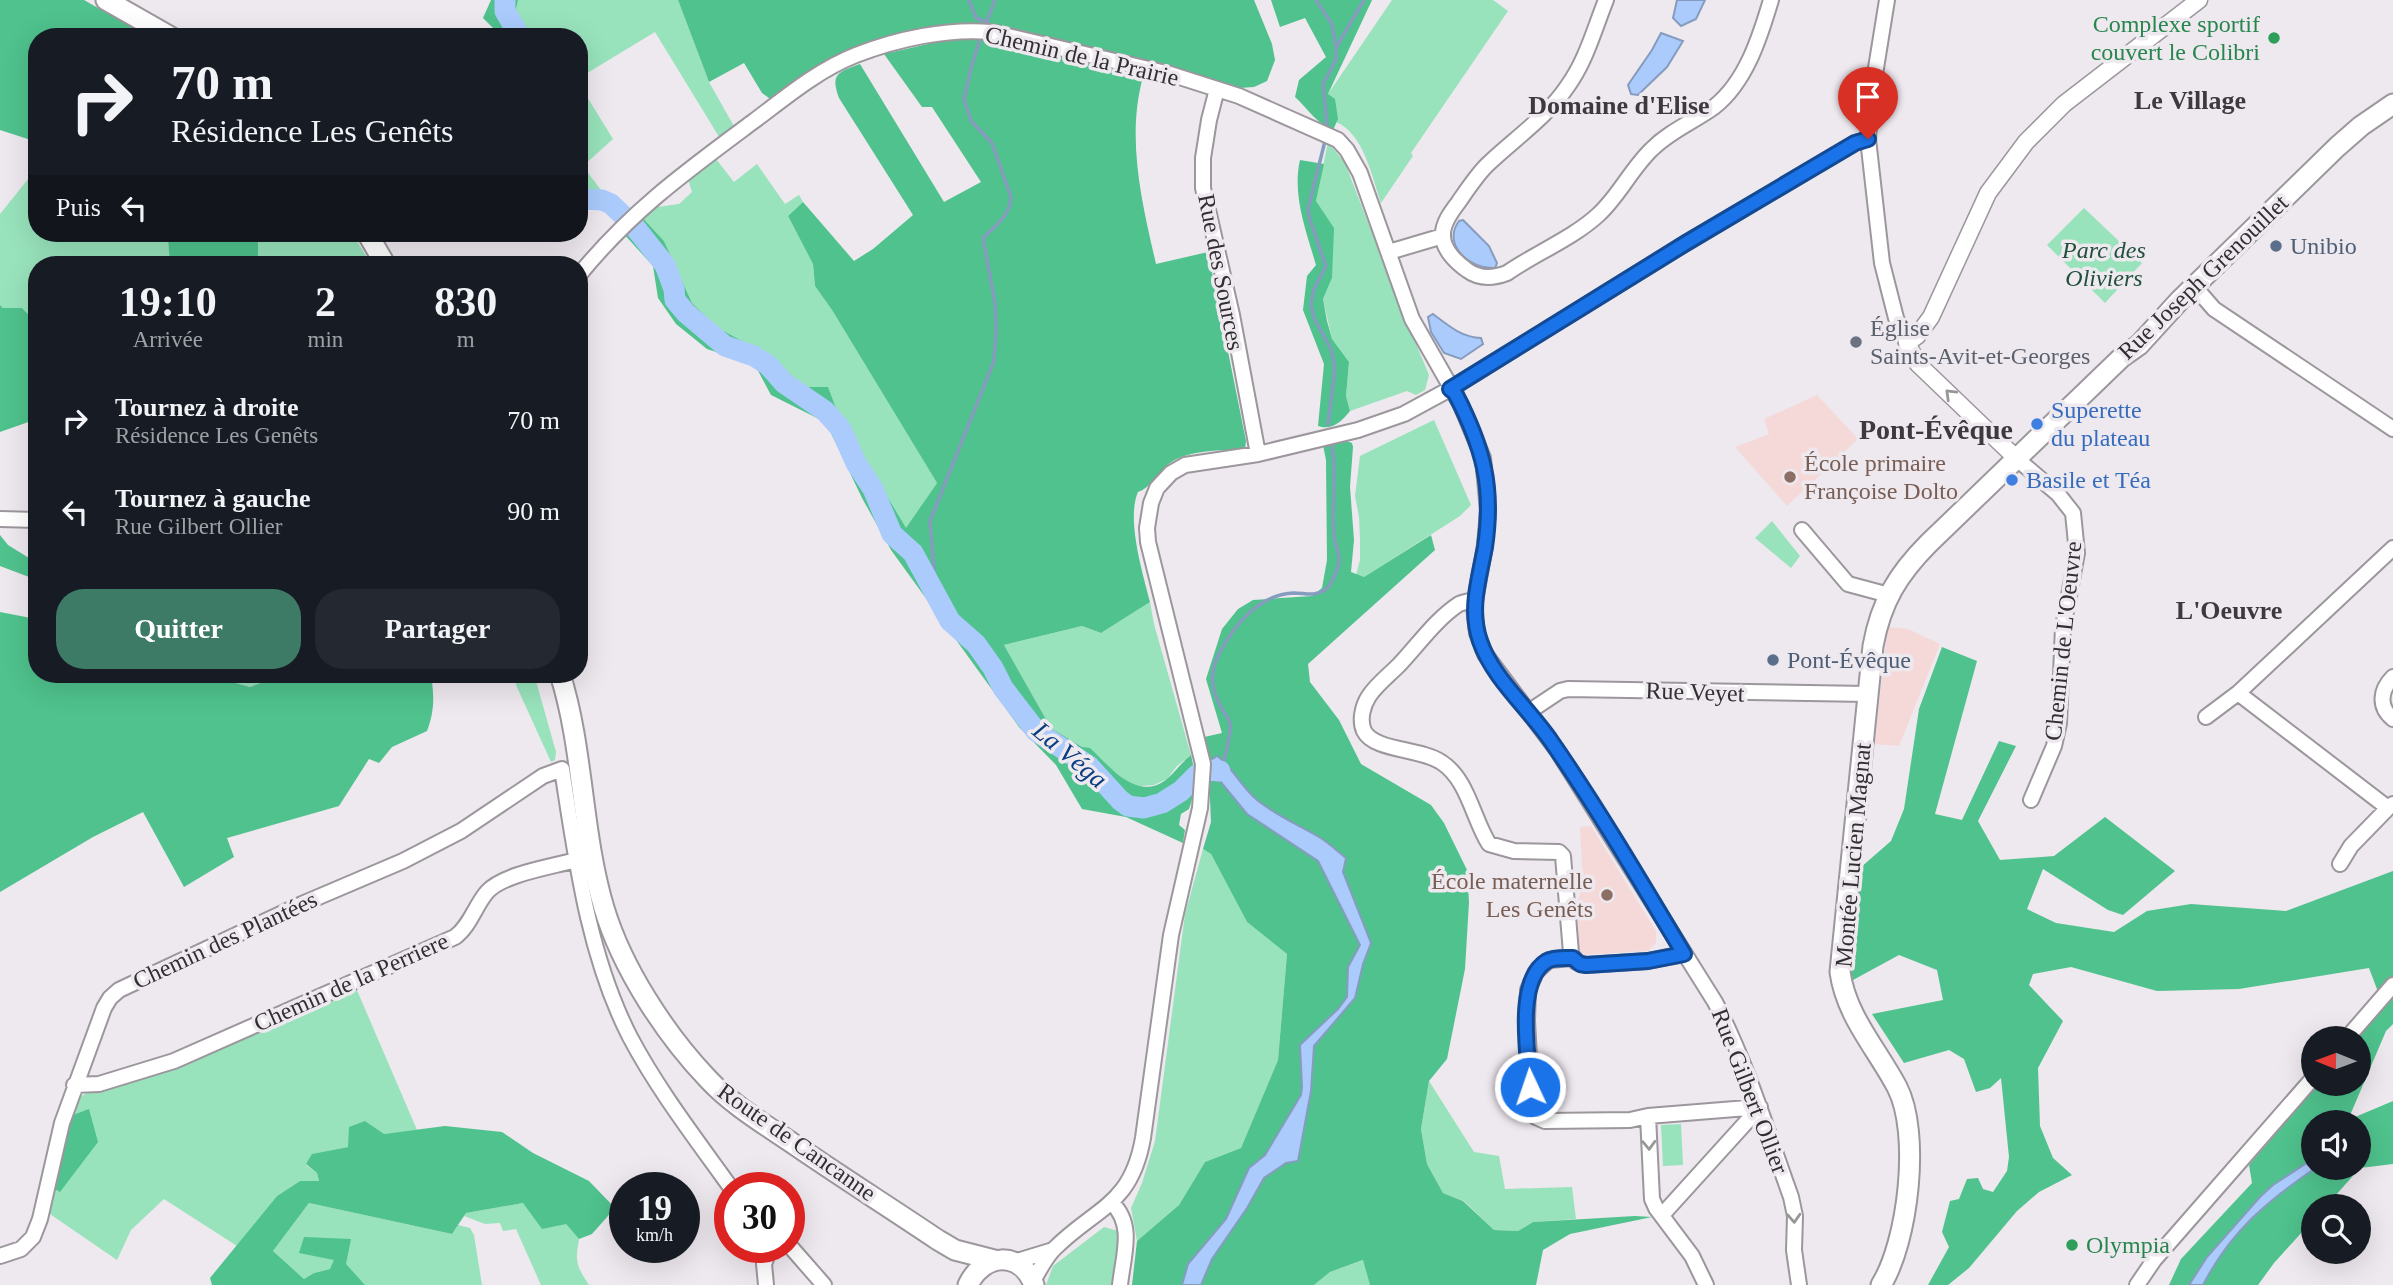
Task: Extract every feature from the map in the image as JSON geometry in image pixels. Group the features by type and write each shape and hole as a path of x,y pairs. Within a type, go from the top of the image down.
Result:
{"main road":[{"path":"106,0 155,28"},
{"name":"Rue Joseph Grenouillet","path":"2361,126 2376,104 2393,88"},
{"name":"Rue Joseph Grenouillet","path":"2017,459 2122,357 2139,345 2283,198 2361,126 2393,104"},
{"name":"Montée Lucien Magnat","path":"1881,1285 1893,1260 1905,1208 1910,1126 1897,1087 1850,1008 1840,972 1875,631 1889,595 1906,566 2017,459"},
{"name":"Route de Cancanne","path":"563,683 573,719 587,830 605,909 630,967 669,1031 709,1080 755,1118 955,1250 1004,1261"},
{"name":"Route de Cancanne","path":"938,1240 953,1258 968,1285"},
{"path":"968,1285 974,1273 983,1265 1004,1261 1025,1270 1033,1283"}],"street":[{"path":"1606,0 1583,60 1570,83 1546,113 1481,171 1452,211 1444,227 1443,236 1447,249 1471,273 1491,277 1507,273 1582,227 1606,207 1651,150 1674,131 1717,105 1732,88 1748,62 1771,0"},
{"path":"1887,0 1871,100 1868,139 1882,263 1896,318 1906,344 1918,363 2017,459"},
{"path":"1906,344 1917,336 1931,317 1988,193 2026,142 2064,104 2199,0"},
{"name":"Chemin de la Prairie","path":"588,265 631,217 658,194 808,82 856,55 894,43 953,32 991,32 1144,68 1239,96 1327,134 1343,145 1360,173 1412,318 1450,389"},
{"name":"Rue des Sources","path":"1217,89 1203,158 1203,188 1258,454"},
{"path":"1033,1283 1052,1250 1112,1203 1131,1178 1140,1153 1171,935 1199,808 1203,764 1148,542 1151,503 1157,488 1171,473 1185,465 1258,454 1386,421 1450,389 1686,243 1855,143 1868,139"},
{"path":"1389,252 1443,236"},
{"path":"2194,286 2214,309 2393,429"},
{"name":"Rue Gilbert Ollier","path":"1450,389 1455,393 1479,443 1487,481 1486,531 1474,620 1485,654 1530,711 1612,834 1727,1025 1760,1107 1793,1206 1794,1250 1799,1285"},
{"name":"Chemin de L'Oeuvre","path":"2017,459 2058,494 2073,513 2077,553 2063,627 2059,723 2054,746 2031,800"},
{"path":"0,519 28,520"},
{"path":"1802,530 1848,584 1889,595"},
{"path":"2206,717 2238,693 2393,548"},
{"path":"1475,600 1461,603 1434,626 1375,688 1365,704 1363,729 1368,737 1378,744 1417,751 1442,762 1464,790 1489,844 1514,851 1559,852 1563,856 1573,958 1580,964 1648,961 1684,954"},
{"path":"2393,677 2383,690 2382,699 2386,714 2393,719"},
{"name":"Rue Veyet","path":"1530,711 1560,691 1568,689 1868,694"},
{"path":"2238,693 2390,806 2351,846 2340,864"},
{"name":"Chemin des Plantées","path":"0,1256 28,1244 37,1228 74,1085 104,1008 119,990 292,908 403,862 461,831 543,776 562,769 576,860"},
{"path":"576,860 596,944 623,1022 653,1076 720,1172"},
{"name":"Chemin de la Perriere","path":"74,1085 99,1084 174,1060 444,942 459,934 486,892 494,885 512,876 576,860"},
{"path":"1573,958 1549,960 1536,972 1528,990 1532,1110 1536,1117 1557,1122 1630,1120 1648,1116 1737,1111 1760,1107"},
{"path":"2357,1026 2393,985"},
{"path":"2137,1285 2154,1260 2301,1092"},
{"path":"1663,1214 1760,1107"},
{"path":"1648,1116 1652,1199 1692,1256 1706,1285"},
{"path":"1112,1203 1120,1211 1127,1228 1120,1285"},
{"path":"1004,1261 1052,1250"},
{"path":"764,1263 766,1285"},
{"path":"805,1263 824,1285"}],"shaded area":[{"name":"École primaire Françoise Dolto","path":"1817,395 1858,439 1787,506 1735,447 1769,434 1764,419"},
{"path":"1888,627 1908,629 1940,644 1899,746 1874,744"},
{"name":"École maternelle Les Genêts","path":"1591,826 1656,931 1656,943 1648,951 1582,955 1576,909 1583,881 1580,827"}],"green space":[{"path":"0,0 84,0 133,28 28,28 28,139 0,130"},
{"path":"491,0 518,0 516,10 523,28 493,28 483,18"},
{"path":"518,0 678,0 709,82 735,128 721,140 655,32 588,73 588,28 523,28 516,10"},
{"path":"678,0 1254,0 1272,44 1275,60 1267,81 1254,87 1239,88 1150,63 1001,27 855,48 773,101 762,93 744,63 709,82"},
{"path":"1271,0 1372,0 1328,94 1335,99 1338,119 1333,130 1317,119 1295,97 1299,80 1326,57 1305,18 1280,27"},
{"path":"1392,0 1493,0 1508,11 1411,153 1413,156 1381,203 1366,157 1354,136 1336,122 1328,94"},
{"path":"974,36 1033,47 1143,77 1138,100 1136,147 1141,194 1156,264 1208,252 1246,441 1245,449 1206,452 1178,458 1138,492 1135,503 1135,531 1150,602 1101,633 1082,626 1004,645 1051,728 1082,747 1090,748 1125,779 1146,787 1157,785 1191,755 1194,789 1189,809 1181,814 1179,825 1185,830 1183,843 1126,817 1082,809 1056,765 1019,727 891,550 823,421 771,395 755,365 707,349 676,324 658,298 653,266 623,233 640,215 664,241 692,303 718,328 768,355 805,387 828,387 839,416 906,528 937,483 815,286 813,264 788,216 803,202 854,261 873,249 913,215 836,90 838,75 860,64 944,202 981,182 932,107 922,107 884,54"},
{"path":"588,99 613,139 588,162"},
{"path":"1328,142 1345,163 1429,375 1425,390 1416,395 1407,391 1350,411 1346,396 1349,362 1332,339 1323,299 1332,278 1331,254 1316,201"},
{"path":"716,159 734,182 757,164 785,204 799,195 803,202 788,216 813,264 815,286 937,483 906,529 839,416 828,388 805,387 768,355 718,328 692,303 664,241 640,215 650,208 679,204 692,192 688,179"},
{"path":"1300,160 1324,164 1316,201 1334,228 1332,278 1323,299 1332,339 1349,362 1346,396 1350,411 1340,421 1328,427 1318,426 1324,364 1303,310 1307,276 1316,265 1299,200"},
{"path":"588,173 606,197 588,193"},
{"path":"28,179 28,242 168,242 169,256 28,256 28,314 22,308 3,308 0,305 0,214"},
{"name":"Parc des Oliviers","path":"2084,208 2142,263 2105,303 2047,245"},
{"path":"168,242 258,242 258,256 169,256"},
{"path":"258,242 358,242 366,256 258,256"},
{"path":"0,305 3,308 22,308 28,314 28,422 0,432"},
{"path":"1434,420 1471,505 1460,516 1364,577 1356,575 1360,560 1360,539 1355,496 1360,456"},
{"path":"1340,439 1352,443 1353,447 1350,487 1354,540 1351,572 1364,577 1431,535 1435,550 1308,664 1310,682 1339,720 1361,764 1431,805 1444,823 1467,870 1469,902 1465,969 1447,1059 1429,1081 1421,1129 1427,1164 1443,1193 1463,1201 1494,1230 1518,1231 1533,1222 1652,1217 1570,1234 1543,1250 1536,1285 1370,1285 1363,1260 1330,1272 1314,1285 1132,1285 1137,1241 1179,1205 1205,1162 1241,1148 1278,1060 1287,954 1247,922 1211,854 1203,849 1211,822 1209,777 1200,738 1222,733 1206,679 1222,629 1238,609 1253,600 1312,596 1322,588 1327,560 1326,460 1323,445"},
{"path":"1772,521 1800,556 1791,568 1755,538"},
{"path":"0,535 8,545 28,557 28,577 0,566"},
{"path":"1150,602 1191,755 1177,766 1167,779 1154,785 1141,786 1131,784 1082,747 1051,728 1004,645 1082,626 1101,633"},
{"path":"0,612 28,617 28,683 236,683 250,687 260,683 432,683 433,709 427,731 392,747 379,763 369,759 339,806 227,838 234,857 184,887 143,812 93,837 0,892"},
{"path":"1942,647 1977,661 1935,814 1962,820 1999,741 2016,746 1978,821 2000,860 2054,856 2105,817 2175,871 2123,915 2108,910 2043,869 2027,909 2056,923 2114,932 2147,911 2191,904 2286,911 2393,871 2393,1024 2386,1031 2371,1066 2371,1026 2366,1026 2383,1005 2369,968 2239,989 2157,991 2071,967 2033,974 2029,985 2063,1021 2038,1068 2040,1126 2053,1158 2072,1175 2039,1192 2017,1211 1969,1268 1948,1285 1928,1285 1949,1247 1942,1232 1950,1201 1959,1199 1967,1179 1978,1178 1983,1189 1993,1192 2007,1171 2009,1157 2001,1078 1990,1088 1976,1092 1964,1059 1949,1050 1904,1063 1872,1014 1943,1000 1937,970 1899,955 1853,980 1850,966 1860,868 1891,841 1904,809 1919,709"},
{"path":"236,683 261,683 250,687"},
{"path":"537,683 556,752 555,760 551,762 516,685"},
{"path":"1203,849 1211,854 1247,922 1287,954 1278,1060 1241,1148 1205,1162 1179,1205 1137,1241 1131,1208 1155,1141 1185,914"},
{"path":"356,988 417,1130 384,1134 348,1147 313,1154 306,1165 317,1173 319,1181 300,1181 277,1196 237,1246 164,1199 131,1230 117,1260 47,1212 75,1099 94,1090 157,1074"},
{"path":"1429,1081 1474,1152 1499,1156 1505,1189 1572,1187 1576,1219 1533,1222 1518,1231 1494,1230 1464,1201 1443,1193 1427,1164 1421,1129"},
{"path":"2308,1096 2358,1096 2352,1110 2301,1110 2301,1167 2260,1197 2207,1257 2189,1285 2169,1285 2181,1259 2252,1183 2249,1165"},
{"path":"2393,1101 2393,1164 2371,1167 2371,1110"},
{"path":"89,1109 98,1142 60,1192 53,1188 70,1116"},
{"path":"365,1121 384,1134 445,1126 502,1132 533,1153 589,1181 609,1202 609,1215 592,1234 579,1239 566,1224 542,1229 523,1203 466,1213 452,1234 309,1203 273,1251 304,1279 330,1269 334,1260 299,1253 304,1237 351,1239 346,1264 365,1285 212,1285 210,1278 277,1196 300,1181 319,1181 317,1173 306,1164 312,1154 348,1147 349,1127"},
{"path":"1681,1124 1683,1165 1663,1166 1661,1125"},
{"path":"2301,1178 2349,1180 2337,1194 2301,1194 2301,1233 2258,1285 2203,1285 2211,1269 2237,1234 2279,1193"},
{"path":"309,1203 452,1234 458,1225 470,1228 474,1235 482,1285 365,1285 345,1264 350,1239 330,1269 304,1279 273,1251"},
{"path":"523,1203 566,1224 579,1239 578,1263 589,1285 541,1285 516,1229 503,1231 500,1223 485,1224 464,1216 466,1213"},
{"path":"1104,1227 1118,1231 1121,1239 1115,1285 1046,1285 1053,1266"},
{"path":"1364,1260 1370,1285 1314,1285 1330,1272"}],"water":[{"path":"1677,0 1705,0 1696,19 1681,26 1673,18"},
{"path":"1661,33 1683,41 1667,67 1638,95 1631,94 1628,85"},
{"path":"1463,220 1489,246 1497,263 1495,268 1477,265 1456,247 1454,230 1459,221"},
{"path":"1433,314 1461,333 1481,338 1483,344 1461,359 1444,353 1431,332 1428,317"},
{"path":"1217,756 1257,800 1323,839 1346,858 1343,872 1371,943 1355,998 1314,1046 1311,1091 1298,1161 1286,1163 1264,1178 1212,1259 1201,1285 1182,1285 1188,1264 1226,1219 1249,1168 1265,1155 1301,1095 1300,1045 1347,997 1348,967 1360,945 1318,861 1247,814 1220,781 1206,779 1208,762"},
{"path":"2301,1167 2301,1178 2282,1192 2238,1233 2203,1285 2189,1285 2207,1257 2273,1185"}],"waterway":[{"name":"La Véga","path":"505,0 505,11 515,28"},
{"path":"969,0 976,18 987,22"},
{"path":"987,21 995,0"},
{"path":"1316,0 1332,24 1336,47 1336,60 1323,84 1327,124"},
{"path":"1337,46 1364,0"},
{"path":"929,585 934,570 930,521 994,361 995,303 983,238 1005,215 1011,197 992,143 971,121 964,99 980,39"},
{"path":"1325,141 1308,209 1326,266 1314,289 1311,304 1314,318 1331,349 1335,368 1328,424"},
{"name":"La Véga","path":"588,199 602,200 611,204 634,226 665,265 675,300 686,313 725,346 754,356 768,365 784,383 825,411 841,429 856,463 873,489 892,534 913,553 950,621 976,644 1003,688 1036,731 1089,766 1128,806 1144,808 1162,803 1181,791 1198,774 1207,770 1220,771"},
{"path":"1223,765 1230,723 1215,695 1213,675 1216,661 1225,643 1240,622 1259,605 1281,595 1321,592 1334,578 1339,559 1333,525 1332,446"}],"place":[{"name":"Complexe sportif couvert le Colibri","path":"2274,38"},
{"name":"Unibio","path":"2276,246"},
{"name":"Église Saints-Avit-et-Georges","path":"1856,342"},
{"name":"Superette du plateau","path":"2037,424"},
{"name":"École primaire Françoise Dolto","path":"1790,477"},
{"name":"Basile et Téa","path":"2012,480"},
{"name":"Pont-Évêque","path":"1773,660"},
{"name":"École maternelle Les Genêts","path":"1607,895"},
{"name":"Olympia","path":"2072,1245"}],"district":[{"name":"Le Village","path":"2190,100"},
{"name":"Domaine d'Elise","path":"1619,105"},
{"name":"Pont-Évêque","path":"1936,429"},
{"name":"L'Oeuvre","path":"2229,610"}],"route":[{"path":"1530,1087 1527,998 1531,982 1542,965 1549,960 1573,958 1586,965 1648,961 1684,954 1566,763 1530,711 1485,654 1474,620 1474,606 1485,545 1487,481 1479,443 1455,393 1450,389 1686,243 1855,143 1868,139"}]}
